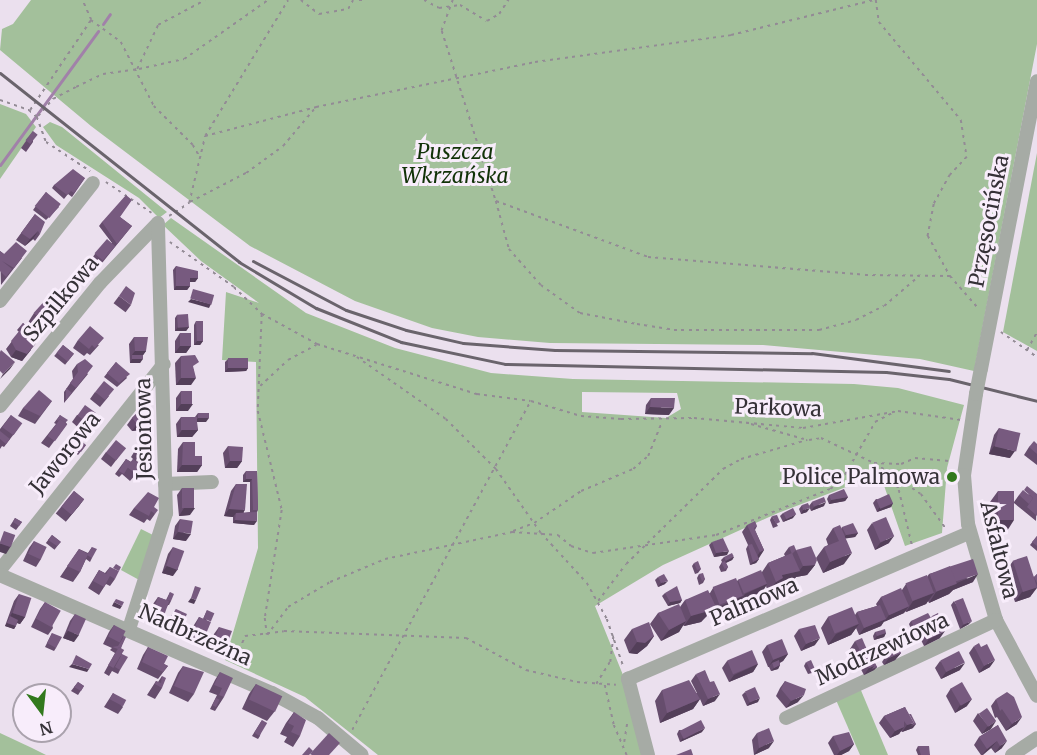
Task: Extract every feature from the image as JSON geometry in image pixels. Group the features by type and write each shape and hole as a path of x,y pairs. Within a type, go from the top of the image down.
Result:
{"street":[{"name":"Przęsocińska","path":"981,369 1037,81"},
{"path":"0,301 93,183"},
{"name":"Jesionowa","path":"129,629 166,513 164,364 158,223"},
{"name":"Szpilkowa","path":"0,406 100,283 158,223"},
{"name":"Jaworowa","path":"0,572 164,364"},
{"name":"Asfaltowa","path":"981,369 964,475 969,533 996,620 1037,696"},
{"path":"165,484 212,482"},
{"name":"Palmowa","path":"628,679 969,533"},
{"name":"Nadbrzeżna","path":"0,572 301,708 362,755"},
{"name":"Modrzewiowa","path":"786,718 996,620"},
{"path":"628,679 648,755"},
{"path":"1012,755 1037,738"}],"path":[{"path":"82,0 91,20 121,42 137,69 154,106 193,145 201,158"},
{"path":"137,69 158,25 205,0"},
{"path":"0,100 29,110 35,115 53,99 103,74 184,59 268,0"},
{"path":"189,203 205,136 288,0"},
{"path":"301,0 319,14 348,9 353,0"},
{"path":"424,0 449,9 460,5 488,21 499,14 508,0"},
{"path":"453,0 442,31 509,249 541,285 580,312 674,330 819,330 856,320 884,306 920,275"},
{"path":"205,136 316,107 536,62 731,35 874,0 879,22 961,120 967,157 950,175 929,220 928,236 950,276 979,309 990,321 1037,357"},
{"path":"29,110 91,20"},
{"path":"158,223 189,203 246,173 283,146 316,107"},
{"path":"496,201 648,257 865,275 950,276"},
{"name":"Parkowa","path":"168,239 234,287 262,314 317,345 382,362 449,388 531,400 582,416 662,421 694,418 803,428 898,411 971,421"},
{"path":"262,314 258,411 282,510 265,618 267,636"},
{"path":"1027,351 1037,332"},
{"path":"259,387 288,360 317,345"},
{"path":"229,674 245,636 267,636 284,631 402,638 466,638 526,670 605,685 628,679 613,635 587,583 541,533 496,469 446,419 357,356"},
{"path":"346,741 496,469 531,400"},
{"path":"512,532 558,535 571,546 593,553 647,547 716,535 830,489 841,481 875,422 898,411"},
{"path":"267,636 288,607 330,582 385,560 512,532 534,524 581,491 633,469 648,456 662,421"},
{"path":"748,423 777,435 807,440"},
{"path":"598,602 626,564 647,547 723,469 741,459 807,440 820,438 890,472 921,494 948,533"},
{"path":"874,463 901,464 915,458 952,461"},
{"path":"890,472 899,490 912,548"},
{"path":"596,684 610,662 613,635"},
{"path":"605,685 627,755"}],"green space":[{"name":"Puszcza Wkrzańska","path":"31,0 1037,0 1037,44 974,371 920,359 763,345 550,343 478,337 432,328 355,301 250,246 91,126 0,50 2,29 13,24"},
{"path":"0,104 26,114 36,127 0,179"},
{"path":"50,122 62,127 167,212 159,218 139,198 56,145 43,127"},
{"path":"1037,153 1037,351 1003,332"},
{"path":"171,218 306,313 395,348 491,373 573,379 854,384 898,388 964,405 947,468 942,533 905,546 880,474 778,513 663,565 595,606 623,675 645,755 378,755 305,697 225,660 258,548 256,362 222,360 226,292 259,303 201,261 163,225","holes":["582,392 677,393 681,409 666,418 582,412"]},
{"path":"141,529 155,536 141,581 121,570"},
{"path":"860,688 888,755 860,755 836,700"},
{"path":"0,733 12,739 12,743 21,743 46,755 0,755"}],"building":[{"path":"33,131 38,135 30,144 25,140"},
{"path":"73,169 85,178 74,193 71,191 67,195 54,185"},
{"path":"46,192 61,204 49,218 35,206"},
{"path":"126,195 132,200 120,217 132,226 117,244 102,222"},
{"path":"35,214 45,222 40,234 38,231 30,239 21,233"},
{"path":"107,239 115,246 103,261 95,253"},
{"path":"16,242 27,251 14,268 2,261 12,269 6,277 0,271 0,251 4,254"},
{"path":"176,266 198,271 198,278 190,278 190,286 176,286"},
{"path":"70,281 81,289 70,303 66,300 69,296 63,291"},
{"path":"126,286 135,293 131,305 119,296"},
{"path":"193,289 214,295 211,305 190,299"},
{"path":"49,296 59,305 43,322 34,313"},
{"path":"188,314 189,327 178,328 177,315"},
{"path":"196,321 203,321 203,341 197,341"},
{"path":"23,323 30,329 27,332 20,327"},
{"path":"90,326 104,338 95,348 92,345 89,349 78,340"},
{"path":"20,330 36,343 27,354 16,350 11,341"},
{"path":"180,333 191,333 191,346 180,346"},
{"path":"134,337 148,337 146,351 135,351"},
{"path":"63,345 74,354 68,362 57,353"},
{"path":"1,350 15,362 3,374 0,371"},
{"path":"132,355 143,355 143,359 132,359"},
{"path":"195,355 199,362 193,366 196,378 181,378 181,356"},
{"path":"228,358 248,358 248,368 228,368"},
{"path":"85,359 93,366 76,388 70,383 78,372 77,364"},
{"path":"116,362 130,374 119,383 107,373"},
{"path":"104,381 114,389 105,400 95,392"},
{"path":"66,388 72,393 66,400"},
{"path":"39,390 52,401 40,416 23,408"},
{"path":"181,391 192,391 192,404 181,404"},
{"path":"651,398 675,398 674,408 650,407"},
{"path":"85,405 96,413 89,424 77,416"},
{"path":"145,405 153,411 145,423 137,424 132,418"},
{"path":"198,413 209,413 209,418 198,418"},
{"path":"11,415 22,423 14,435 2,427"},
{"path":"60,415 68,420 65,423 60,419 57,420"},
{"path":"181,417 197,417 197,430 181,430"},
{"path":"60,419 67,424 55,441 48,436"},
{"path":"999,428 1020,433 1016,451 995,447"},
{"path":"0,431 10,439 6,444 0,439"},
{"path":"79,439 86,445 81,452 74,446"},
{"path":"142,439 148,444 141,453 136,450"},
{"path":"116,440 126,448 116,461 106,452"},
{"path":"1034,441 1037,444 1037,454 1029,447"},
{"path":"183,442 195,442 195,456 202,456 202,465 182,465"},
{"path":"228,446 243,447 242,461 230,461"},
{"path":"141,457 146,461 136,474 127,467 133,459 137,462"},
{"path":"126,459 131,462 124,474 119,471"},
{"path":"246,471 257,471 258,510 253,510 252,479 246,479"},
{"path":"236,484 247,484 245,510 229,509"},
{"path":"1027,486 1037,494 1037,516 1027,507 1033,498 1024,490"},
{"path":"182,488 194,488 194,508 182,508"},
{"path":"844,489 848,497 831,500 829,495"},
{"path":"1023,490 1033,498 1029,504 1019,495"},
{"path":"74,491 84,499 72,515 61,507"},
{"path":"998,491 1014,491 1014,520 998,520"},
{"path":"148,492 159,498 154,507 158,510 155,514 151,511 149,516 134,508"},
{"path":"889,494 893,503 880,509 876,500"},
{"path":"824,497 826,502 814,507 812,502"},
{"path":"808,503 810,508 803,510 802,505"},
{"path":"793,508 796,514 786,519 783,513"},
{"path":"257,512 257,521 235,520 236,513"},
{"path":"777,515 780,522 776,524 772,516"},
{"path":"886,517 894,536 880,542 872,523"},
{"path":"15,518 22,522 19,526 13,522"},
{"path":"180,519 193,521 191,534 178,532"},
{"path":"755,521 757,526 754,528 764,550 760,552 747,525"},
{"path":"853,523 858,533 846,535 842,527"},
{"path":"840,525 852,553 830,562 824,547 839,541 833,528"},
{"path":"4,531 15,535 11,547 0,543"},
{"path":"52,535 61,542 57,546 48,540"},
{"path":"1037,536 1037,546 1032,542"},
{"path":"723,538 729,551 716,553 712,542"},
{"path":"34,541 47,547 41,560 28,554"},
{"path":"752,544 759,559 753,562 748,545"},
{"path":"794,545 796,550 792,554 789,547"},
{"path":"811,546 817,560 815,565 803,566 796,550"},
{"path":"92,547 97,549 92,558 87,555"},
{"path":"173,547 184,551 177,570 166,566"},
{"path":"79,549 88,554 80,572 67,566"},
{"path":"732,553 734,557 726,561 724,557"},
{"path":"792,553 800,571 782,575 783,578 776,582 768,563"},
{"path":"1027,556 1037,587 1023,592 1013,561"},
{"path":"973,559 978,574 954,582 949,567"},
{"path":"698,561 701,569 697,570 694,563"},
{"path":"725,561 728,567 725,569 721,563"},
{"path":"116,564 121,567 119,571 113,568"},
{"path":"950,566 957,584 936,592 929,574"},
{"path":"110,567 119,571 115,579 110,576 104,587 93,581 99,570 106,574"},
{"path":"761,570 767,584 744,594 738,580"},
{"path":"703,573 705,579 702,581 699,574"},
{"path":"664,574 668,581 661,583 658,577"},
{"path":"927,575 934,593 912,601 906,583"},
{"path":"736,578 743,596 719,605 713,587"},
{"path":"195,586 201,588 196,600 191,598"},
{"path":"677,586 682,600 670,602 665,593"},
{"path":"901,588 909,606 889,615 881,597"},
{"path":"708,590 715,605 709,611 691,616 685,600"},
{"path":"170,592 174,594 171,601 167,600"},
{"path":"19,594 31,598 25,617 13,613"},
{"path":"158,597 169,601 164,614 153,610"},
{"path":"963,598 972,621 964,625 955,601"},
{"path":"116,599 124,602 122,606 114,602"},
{"path":"45,602 61,611 52,627 36,619"},
{"path":"679,604 686,621 669,630 658,613"},
{"path":"880,605 886,619 864,628 857,612"},
{"path":"852,607 859,624 835,633 828,617"},
{"path":"176,609 187,614 182,624 172,619"},
{"path":"207,610 214,613 211,621 203,618"},
{"path":"928,613 931,618 915,629 911,621"},
{"path":"938,613 945,631 929,639 925,630 936,625 932,616"},
{"path":"75,614 86,619 79,635 68,630"},
{"path":"10,616 18,620 16,626 7,623"},
{"path":"199,617 211,622 206,634 194,629"},
{"path":"649,622 654,636 645,643 637,642 632,629"},
{"path":"114,625 126,631 120,642 108,637"},
{"path":"815,625 820,638 806,644 799,629"},
{"path":"219,627 232,631 227,644 215,638"},
{"path":"885,629 886,633 877,636 875,632"},
{"path":"52,633 62,637 56,648 47,643"},
{"path":"124,636 126,637 121,648 112,647 118,646"},
{"path":"894,636 901,653 889,658 887,654 893,652 887,639"},
{"path":"862,638 874,666 869,668 855,641"},
{"path":"782,639 788,654 773,660 767,645"},
{"path":"979,643 981,647 987,644 995,660 984,666 974,646"},
{"path":"119,647 124,650 113,668 108,665"},
{"path":"148,647 168,656 164,664 168,666 163,672 142,662"},
{"path":"752,650 758,664 733,674 727,661"},
{"path":"959,651 965,663 946,672 940,661"},
{"path":"869,653 877,667 872,669 874,666"},
{"path":"122,654 128,657 120,670 115,667"},
{"path":"76,655 92,664 89,669 72,664"},
{"path":"779,660 780,665 774,668 772,663"},
{"path":"811,660 815,669 810,671 806,662"},
{"path":"183,666 204,672 194,694 174,686"},
{"path":"705,670 710,682 714,681 720,694 708,699 696,674"},
{"path":"220,672 233,678 224,697 219,695 222,688 214,685"},
{"path":"162,676 166,678 162,688 155,684 156,681 161,683"},
{"path":"689,680 700,699 667,713 662,690"},
{"path":"785,681 806,689 804,695 791,701 781,689"},
{"path":"78,682 84,686 81,691 74,687"},
{"path":"962,682 972,699 961,706 951,688"},
{"path":"256,684 282,696 275,712 249,699"},
{"path":"755,687 760,698 750,702 745,691"},
{"path":"1007,692 1014,697 1022,717 1012,724 1002,709 1000,711 996,699"},
{"path":"113,693 126,700 123,706 110,699"},
{"path":"216,698 220,700 216,707 212,705"},
{"path":"905,707 914,723 907,725 904,721 904,727 895,731 884,716"},
{"path":"987,708 996,721 988,727 979,714"},
{"path":"294,712 306,720 300,736 291,732 294,726 288,723"},
{"path":"262,720 267,723 259,736 254,733"},
{"path":"701,720 705,728 684,739 680,731"},
{"path":"998,725 1007,741 1000,746 997,741 987,749 979,737"},
{"path":"769,728 774,741 759,748 757,733"},
{"path":"849,732 854,744 840,751 833,736"},
{"path":"329,733 340,743 329,755 310,754"},
{"path":"918,746 929,746 930,755 921,755"},
{"path":"309,747 313,751 309,755 302,755"},
{"path":"691,749 693,755 676,755"}],"waterway":[{"path":"103,24 110,14"},
{"path":"0,165 98,31"}],"railway":[{"path":"0,73 239,262 316,308 401,342 505,364 886,372 949,379 1037,401"},
{"path":"253,261 346,310 406,330 463,343 555,350 812,353 949,371"}],"place":[{"name":"Police Palmowa","path":"952,477"}]}
